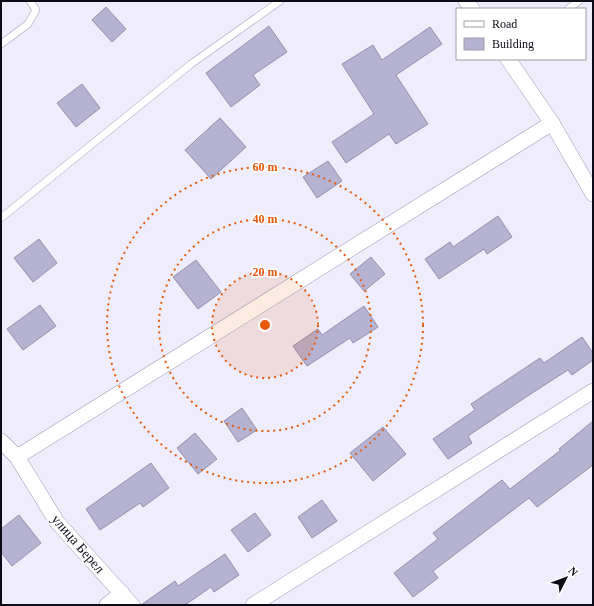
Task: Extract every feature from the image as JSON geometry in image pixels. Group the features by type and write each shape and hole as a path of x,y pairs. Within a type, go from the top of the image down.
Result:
{"street":[{"path":"509,60 552,123 593,194"},
{"path":"17,457 552,123"},
{"path":"253,605 593,391"},
{"name":"улица Берел","path":"1,441 17,457 57,522 122,592 132,605"},
{"path":"107,605 122,592"}],"lane":[{"path":"1,44 28,24 36,10 30,1"},
{"path":"1,218 191,64 280,1"},
{"path":"569,8 579,1"}],"building":[{"path":"106,7 126,29 112,42 92,20"},
{"path":"269,26 287,52 253,75 260,85 231,107 206,73"},
{"path":"430,27 442,44 396,75 428,124 396,144 389,134 346,163 332,142 374,114 342,64 373,45 382,60"},
{"path":"82,84 100,108 76,127 57,103"},
{"path":"220,118 246,147 211,179 185,150"},
{"path":"328,161 342,181 317,198 303,177"},
{"path":"498,216 512,237 487,254 484,249 439,279 425,259 450,242 453,247"},
{"path":"39,239 57,263 33,282 14,258"},
{"path":"371,257 385,274 364,291 350,274"},
{"path":"196,260 221,292 198,309 173,277"},
{"path":"40,305 56,326 23,350 7,329"},
{"path":"364,306 378,327 353,343 350,338 307,366 293,346 318,329 322,335"},
{"path":"582,337 593,353 593,360 572,375 568,370 468,436 472,443 448,459 433,439 475,410 471,404 540,358 544,363"},
{"path":"242,408 257,430 238,442 224,421"},
{"path":"593,421 593,465 537,507 529,498 433,571 438,578 413,597 394,573 438,539 433,533 502,480 510,489 561,450 559,449"},
{"path":"383,427 406,454 373,481 350,453"},
{"path":"195,433 217,459 198,474 177,448"},
{"path":"151,463 169,488 143,507 140,503 100,530 86,509"},
{"path":"322,500 337,521 312,538 298,517"},
{"path":"255,513 271,535 248,552 231,530"},
{"path":"19,515 41,543 12,566 1,552 1,529"},
{"path":"225,554 239,575 214,592 211,587 185,605 141,605 175,581 178,586"}]}
